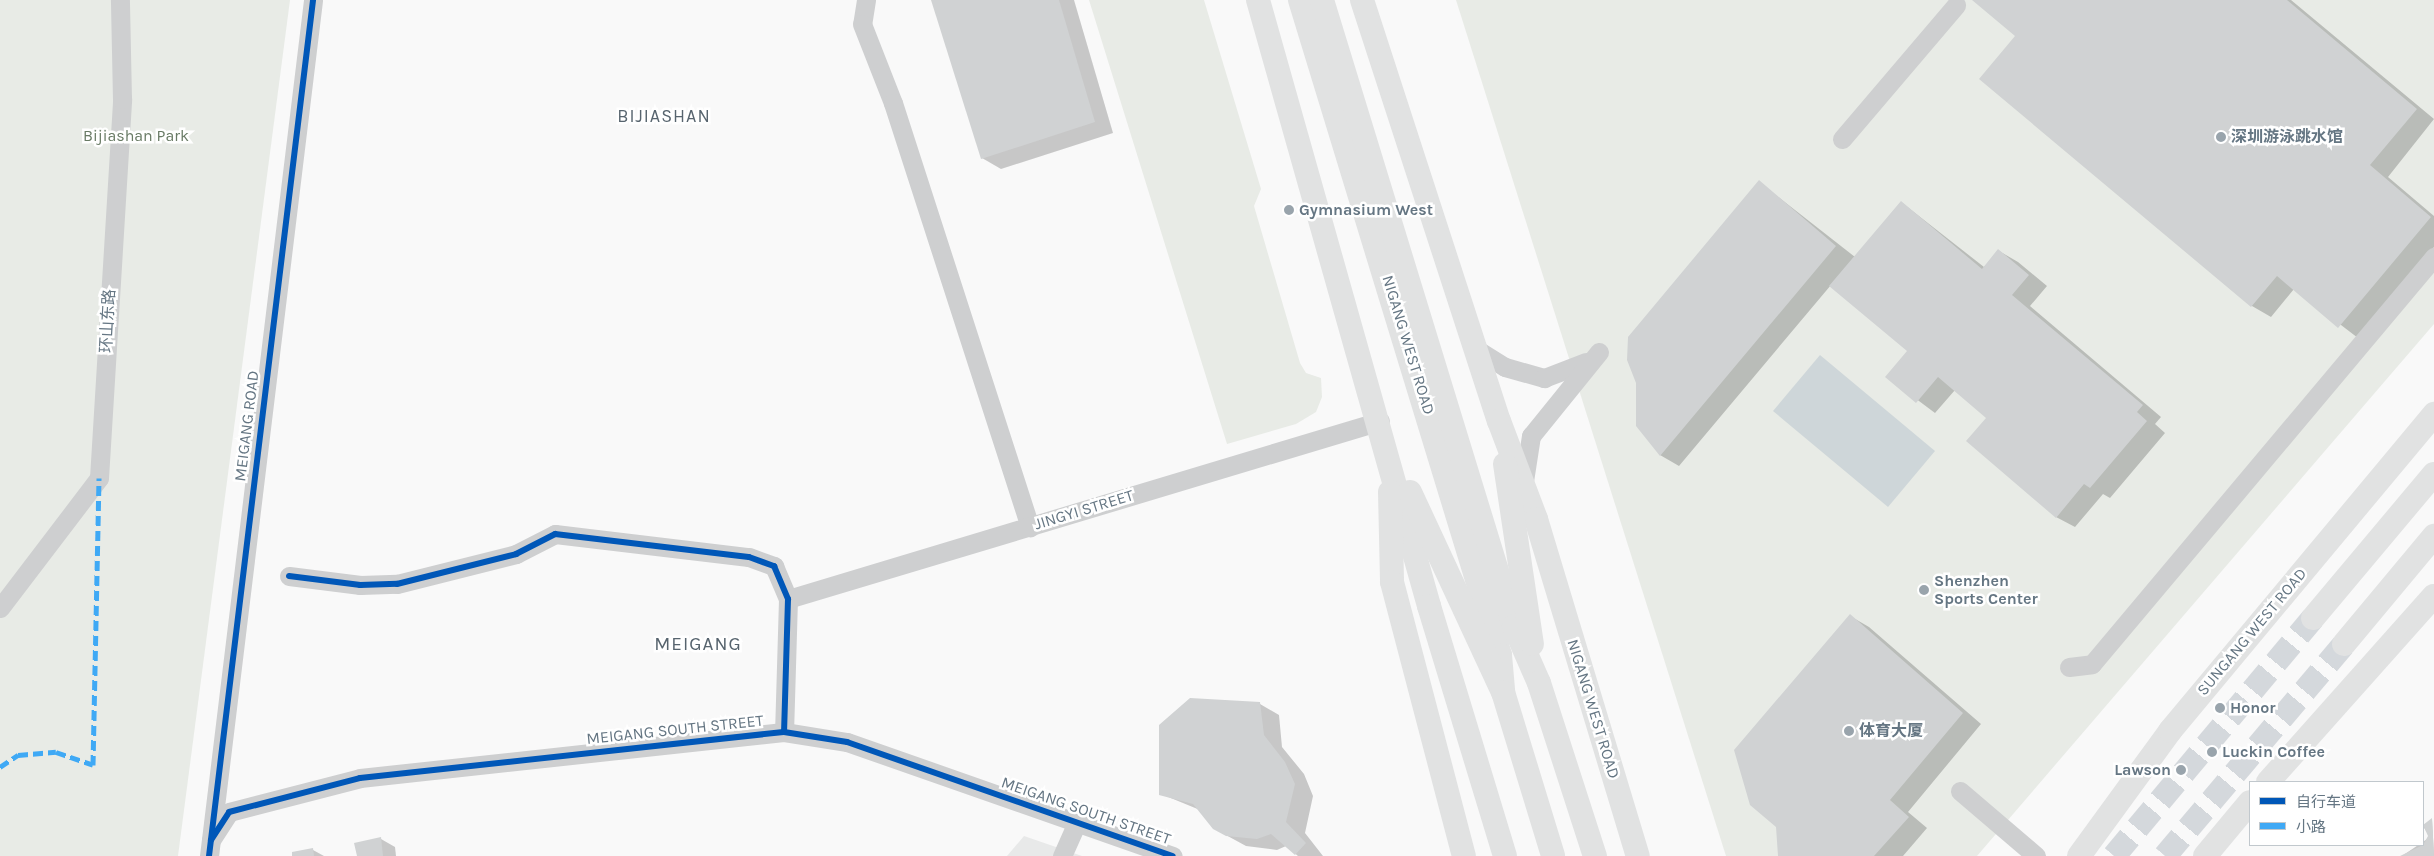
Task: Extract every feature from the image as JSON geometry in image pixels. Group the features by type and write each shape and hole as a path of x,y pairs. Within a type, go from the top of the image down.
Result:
{"main road":[{"name":"NIGANG WEST ROAD","path":"1258,0 1380,421 1429,606 1505,856"},
{"name":"NIGANG WEST ROAD","path":"1300,0 1500,655 1503,692 1553,856"},
{"name":"NIGANG WEST ROAD","path":"1322,0 1472,497 1514,626 1538,683 1595,856"},
{"name":"NIGANG WEST ROAD","path":"1362,0 1499,421 1524,487 1638,856"},
{"name":"SUNGANG WEST ROAD","path":"2079,856 2170,731 2434,414"},
{"name":"NIGANG WEST ROAD","path":"1499,421 1538,683"},
{"name":"NIGANG WEST ROAD","path":"1388,450 1449,568 1485,660 1503,692"},
{"path":"1388,450 1392,582 1464,856"},
{"path":"2313,618 2434,474"},
{"path":"2344,644 2434,536"},
{"path":"2269,781 2434,596"},
{"path":"2205,856 2249,803"}],"street":[{"name":"环山东路","path":"0,608 99,478 122,99 120,0"},
{"name":"MEIGANG ROAD","path":"210,848 313,0"},
{"path":"866,0 862,24 893,103 1030,526"},
{"path":"1842,139 1956,5"},
{"path":"2069,667 2092,664 2434,257"},
{"path":"1476,349 1505,367 1544,378 1599,352 1531,436 1524,487"},
{"name":"JINGYI STREET","path":"788,599 1380,421"},
{"path":"289,576 360,585 397,584 516,554 555,534 749,557 774,566 788,599 784,732"},
{"name":"MEIGANG SOUTH STREET","path":"210,848 229,812 360,778 784,732 847,742 1174,856"},
{"path":"1960,791 2036,856"},
{"path":"1062,856 1077,822"}],"shaded area":[{"path":"1820,355 1935,451 1888,507 1773,411"},
{"path":"1024,836 1082,856 1007,856"}],"green space":[{"name":"Bijiashan Park","path":"0,0 290,0 178,856 0,856"},
{"path":"1089,0 1204,0 1261,189 1254,206 1300,363 1306,373 1321,378 1322,397 1316,412 1296,424 1227,444"},
{"name":"Shenzhen Sports Center","path":"1456,0 2434,0 2434,324 1977,856 1726,856"}],"building":[{"path":"931,0 1059,0 1095,122 981,159"},
{"name":"深圳游泳跳水馆","path":"1972,0 2287,0 2417,109 2370,165 2431,217 2338,328 2277,276 2251,307 1979,79 2015,36"},
{"path":"1759,180 1836,246 1660,456 1636,426 1636,383 1627,360 1628,337"},
{"path":"1901,201 1982,269 1998,249 2029,275 2012,295 2143,405 2137,412 2147,421 2090,488 2084,484 2056,518 1966,441 1986,418 1938,377 1916,403 1885,377 1907,351 1829,286"},
{"name":"体育大厦","path":"1850,614 1963,713 1890,800 1909,817 1874,856 1778,856 1776,827 1750,805 1734,750"},
{"path":"1190,698 1260,702 1264,735 1285,762 1295,784 1286,822 1306,843 1295,855 1271,834 1257,839 1226,836 1213,829 1193,804 1159,795 1159,725"},
{"path":"2432,818 2434,856 2400,856 2424,846 2428,836 2424,824"},
{"path":"381,837 383,856 357,856 354,843"},
{"path":"313,848 314,856 292,856 292,852"}],"tunnel":[{"path":"2114,856 2313,618"},
{"path":"2165,856 2344,644"}],"marked path":[{"path":"0,767 18,755 56,752 93,765 99,478"}],"cycle path":[{"path":"209,856 313,0"},
{"path":"289,576 360,585 397,584 516,554 555,534 749,557 774,566 788,599 784,732"},
{"path":"211,840 229,812 360,778 784,732 847,742 1173,856"}],"place":[{"name":"深圳游泳跳水馆","path":"2221,137"},
{"name":"Gymnasium West","path":"1289,210"},
{"name":"Shenzhen Sports Center","path":"1924,590"},
{"name":"Honor","path":"2220,708"},
{"name":"体育大厦","path":"1849,731"},
{"name":"Luckin Coffee","path":"2212,752"},
{"name":"Lawson","path":"2181,770"}],"district":[{"name":"BIJIASHAN","path":"664,116"},
{"name":"MEIGANG","path":"698,645"}]}
